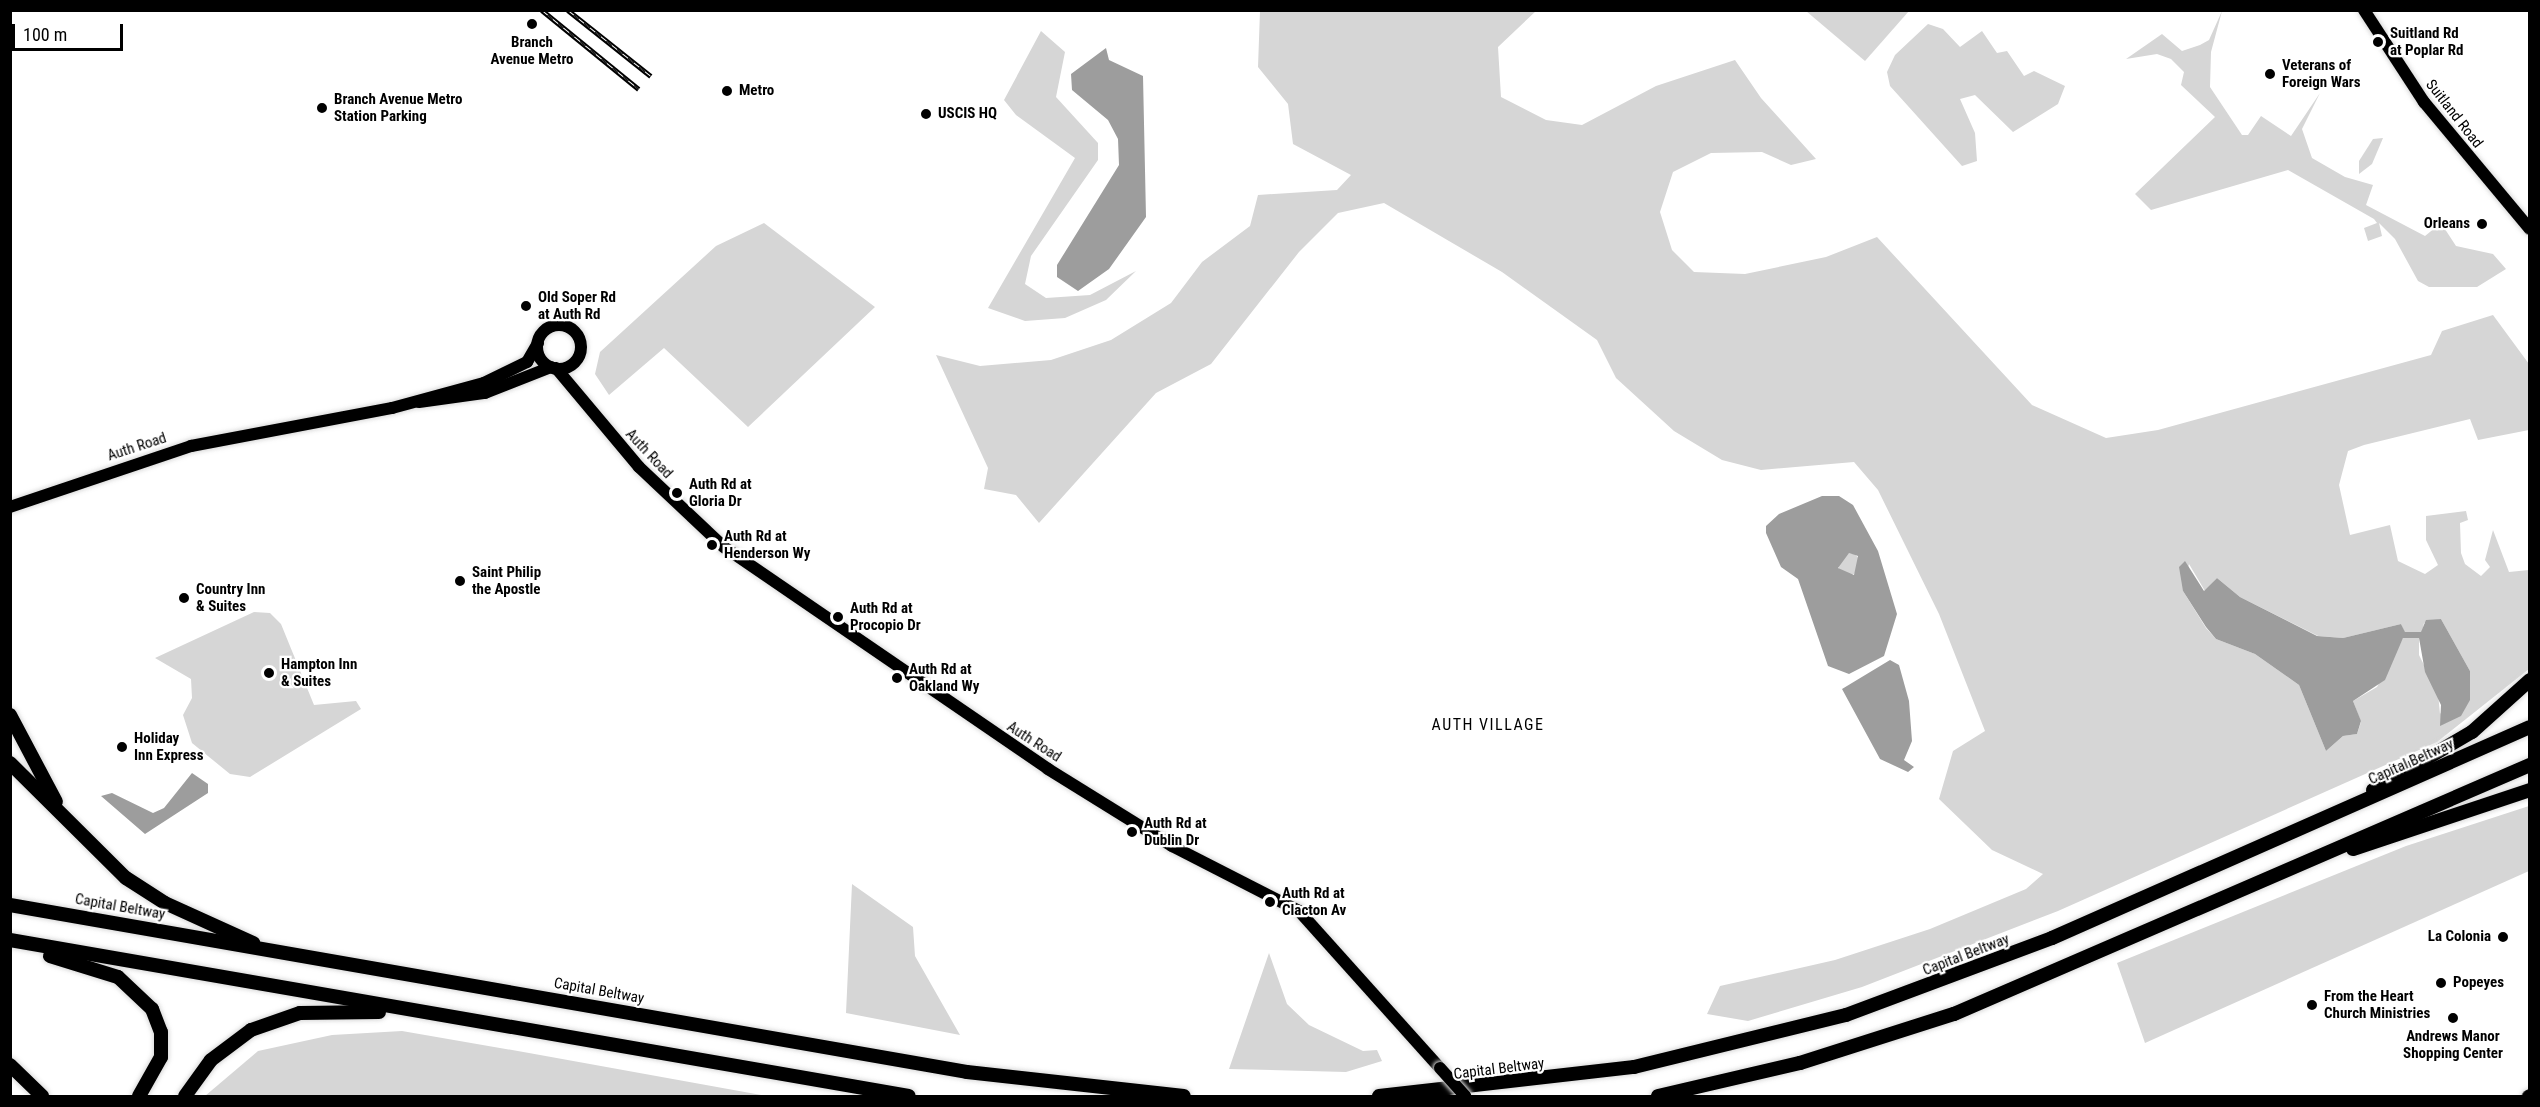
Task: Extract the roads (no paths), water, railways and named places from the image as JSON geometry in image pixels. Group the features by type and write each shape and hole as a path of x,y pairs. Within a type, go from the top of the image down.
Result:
{"highway":[{"path":"2348,807 2472,732 2529,680"},
{"path":"10,715 72,830"},
{"name":"Capital Beltway","path":"1379,1096 1634,1067 1846,1015 2000,960 2529,728"},
{"path":"10,763 72,830 126,878 165,903 265,949"},
{"path":"1658,1096 1811,1060 1954,1014 2529,765"},
{"path":"2322,856 2378,843 2529,790"},
{"name":"Capital Beltway","path":"10,905 967,1072 1184,1096"},
{"path":"10,940 909,1096"},
{"path":"10,946 106,971 144,998 158,1020 163,1045 158,1069 139,1096"},
{"path":"185,1096 225,1048 282,1017 353,1010 466,1020"},
{"path":"10,1065 42,1096"},
{"path":"10,1076 29,1096"}],"main road":[{"name":"Suitland Road","path":"2364,10 2424,102 2529,229"},
{"path":"568,327 579,338 577,360 554,368 539,355 538,343 547,328 568,327"},
{"name":"Auth Road","path":"418,402 507,375 527,362 538,343"},
{"name":"Auth Road","path":"577,360 577,381 587,405"},
{"name":"Auth Road","path":"10,507 190,446 418,402 485,393 554,368 666,495 724,547 1048,769 1172,846 1299,911 1465,1096"}],"railway":[{"path":"542,10 639,89"},
{"path":"568,10 651,76"}],"place":[{"name":"Branch Avenue Metro","path":"532,24"},
{"name":"Suitland Rd at Poplar Rd","path":"2378,42"},
{"name":"Veterans of Foreign Wars","path":"2270,74"},
{"name":"Metro","path":"727,91"},
{"name":"Branch Avenue Metro Station Parking","path":"322,108"},
{"name":"USCIS HQ","path":"926,114"},
{"name":"Orleans","path":"2482,224"},
{"name":"Old Soper Rd at Auth Rd","path":"526,306"},
{"name":"Auth Rd at Gloria Dr","path":"677,493"},
{"name":"Auth Rd at Henderson Wy","path":"712,545"},
{"name":"Saint Philip the Apostle","path":"460,581"},
{"name":"Country Inn & Suites","path":"184,598"},
{"name":"Auth Rd at Procopio Dr","path":"838,617"},
{"name":"Hampton Inn & Suites","path":"269,673"},
{"name":"Auth Rd at Oakland Wy","path":"897,678"},
{"name":"Holiday Inn Express","path":"122,747"},
{"name":"Auth Rd at Dublin Dr","path":"1132,832"},
{"name":"Auth Rd at Clacton Av","path":"1270,902"},
{"name":"La Colonia","path":"2503,937"},
{"name":"Popeyes","path":"2441,983"},
{"name":"From the Heart Church Ministries","path":"2312,1005"},
{"name":"Andrews Manor Shopping Center","path":"2453,1018"}],"district":[{"name":"AUTH VILLAGE","path":"1488,725"}]}
